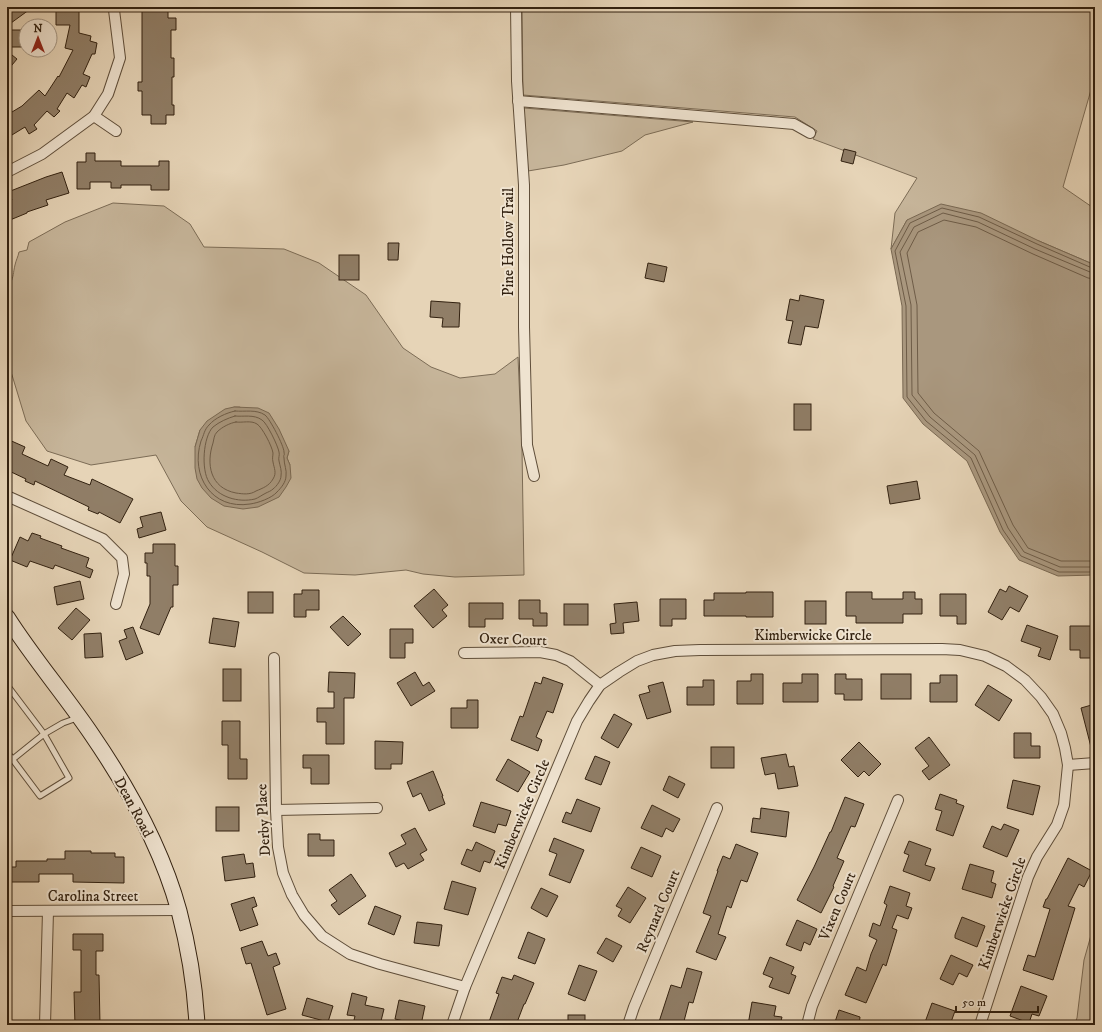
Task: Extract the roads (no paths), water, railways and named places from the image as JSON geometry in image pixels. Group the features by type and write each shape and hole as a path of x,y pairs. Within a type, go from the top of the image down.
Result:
{"main road":[{"name":"Dean Road","path":"7,617 79,717 116,773 144,822 161,862 178,910 191,964 197,1025"}],"street":[{"name":"Pine Hollow Trail","path":"516,7 518,101 524,185 524,327 527,445 534,476"},
{"path":"7,172 42,154 94,116 108,94 120,58 114,10"},
{"path":"518,101 794,124 810,133"},
{"path":"94,116 116,131"},
{"path":"7,496 103,539 122,558 124,574 116,604"},
{"name":"Kimberwicke Circle","path":"452,1025 465,987 577,721 600,685 637,661 675,651 942,649 960,650 985,656 1006,666 1025,680 1053,714 1061,733 1068,765 1064,805 1057,825 1028,876 980,1025"},
{"name":"Oxer Court","path":"464,653 540,652 570,661 600,685"},
{"name":"Derby Place","path":"274,658 276,810 278,847 282,872 292,895 304,915 322,936 350,954 380,964 465,987"},
{"path":"1068,765 1095,763"},
{"name":"Vixen Court","path":"807,1025 812,1006 898,800"},
{"path":"276,810 377,808"},
{"name":"Reynard Court","path":"628,1025 717,808"},
{"name":"Carolina Street","path":"7,911 178,910"},
{"path":"45,1025 48,911"}],"lane":[{"path":"7,752 40,796 68,778 44,734 8,688"},
{"path":"13,759 44,734 63,723 79,717"}],"water":[{"path":"941,204 981,213 1039,241 1095,265 1095,575 1058,576 1019,560 1000,532 967,461 923,424 903,398 902,306 891,249 907,220"},
{"path":"234,407 258,408 269,413 279,429 289,451 287,458 290,465 291,478 279,497 258,507 243,509 224,506 211,498 202,488 197,479 195,468 195,447 200,430 207,421 225,409"}]}
